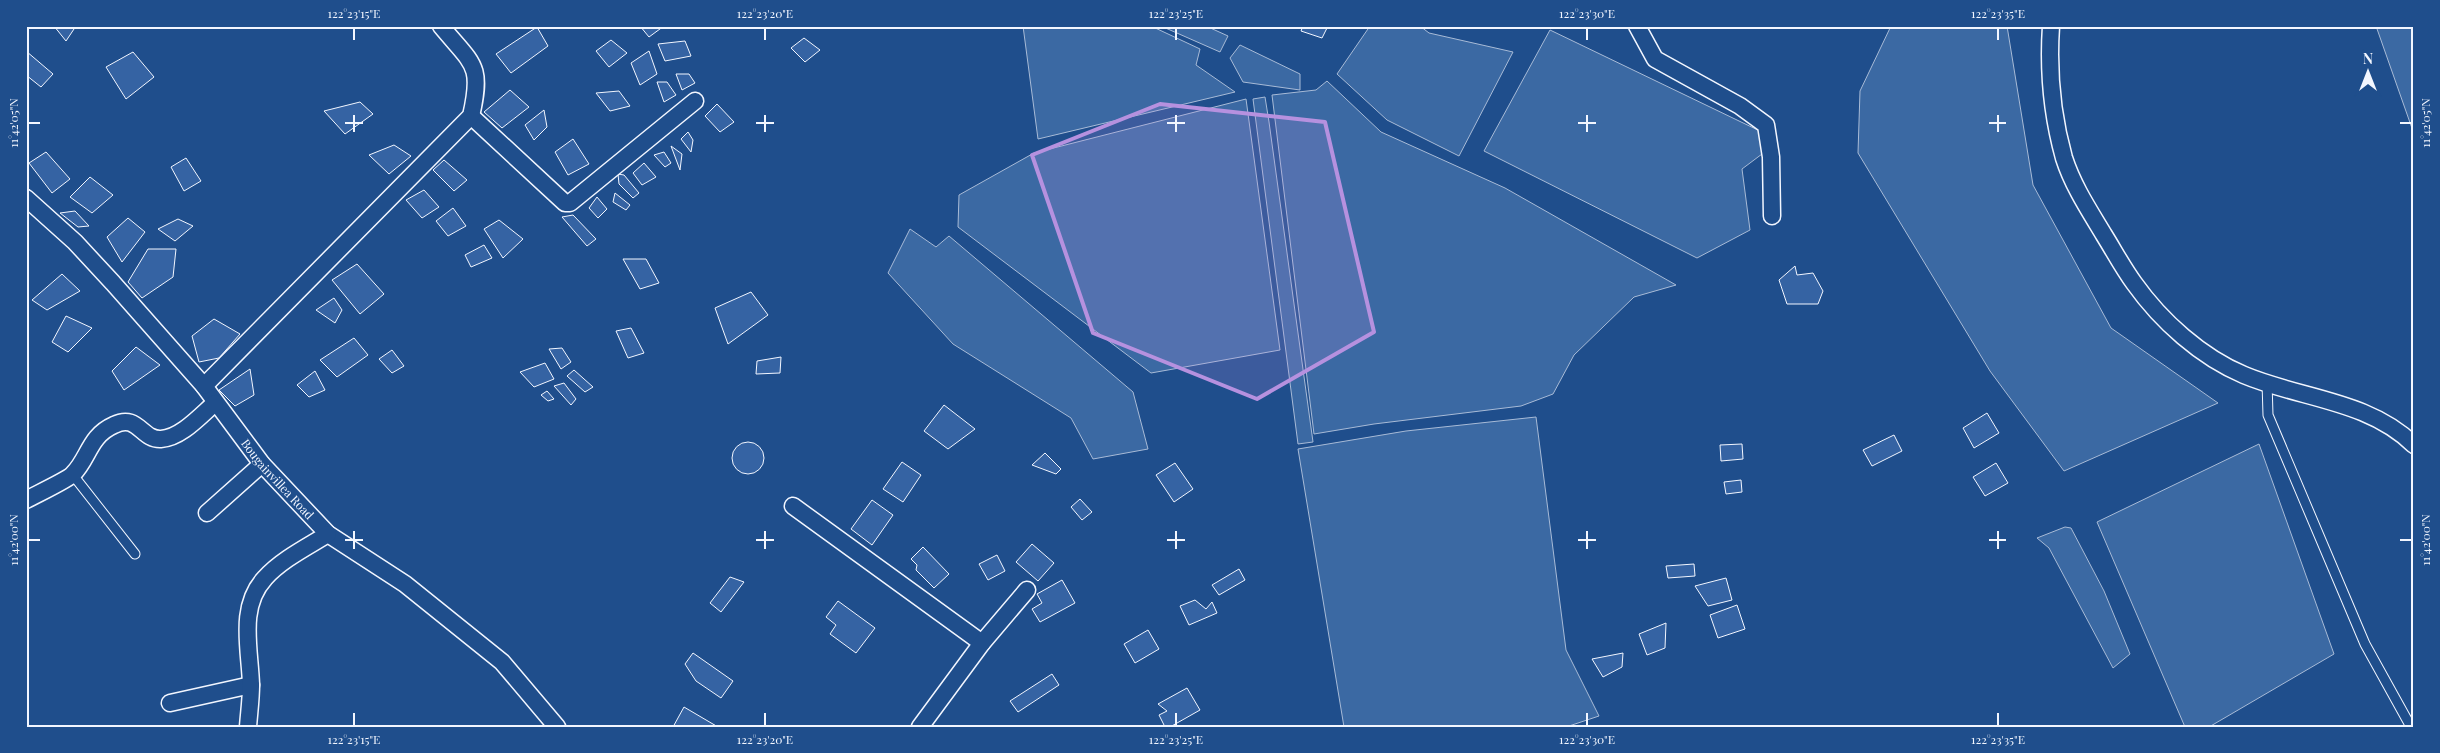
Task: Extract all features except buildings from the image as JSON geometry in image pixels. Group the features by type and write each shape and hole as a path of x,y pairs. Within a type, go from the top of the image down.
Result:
{"street":[{"path":"204,386 471,116 477,90 474,67 441,26"},
{"path":"1637,26 1655,59 1740,106 1766,124 1772,157 1772,216"},
{"path":"2051,26 2050,75 2056,118 2065,158 2078,194 2135,284 2174,328 2209,357 2244,375 2375,416 2401,432 2414,444"},
{"path":"471,116 565,204 570,204 695,101"},
{"name":"Bougainvillea Road","path":"29,207 75,242 204,386 262,464 328,534 405,584 502,662 557,727"},
{"path":"26,500 73,475 102,431 115,424 125,421 136,425 146,434 161,439 175,435 215,403"},
{"path":"207,513 262,464"},
{"path":"793,506 982,644"},
{"path":"248,727 251,685 247,640 248,614 253,595 265,578 328,534"},
{"path":"920,727 982,644 1027,590"},
{"path":"170,703 251,685"}],"lane":[{"path":"2267,382 2268,415 2365,644 2412,727"},
{"path":"73,475 135,554"}],"highlighted area":[{"path":"1160,104 1325,122 1374,332 1257,399 1093,333 1032,155"}],"water":[{"path":"1023,26 1151,26 1200,49 1196,65 1235,92 1038,139"},
{"path":"1161,26 1206,26 1228,36 1220,52"},
{"path":"1370,26 1420,26 1429,33 1513,52 1459,156 1387,120 1337,74"},
{"path":"1891,26 2007,26 2033,185 2111,328 2218,403 2064,471 1990,371 1858,153 1860,91"},
{"path":"2376,26 2414,26 2414,134"},
{"path":"1550,30 1764,133 1766,151 1742,169 1750,230 1697,258 1484,151"},
{"path":"1240,45 1300,74 1300,90 1243,82 1230,58"},
{"path":"1327,81 1381,132 1505,188 1676,285 1634,297 1574,355 1553,394 1521,406 1374,424 1314,434 1272,95 1316,90"},
{"path":"1265,97 1313,442 1298,444 1253,99"},
{"path":"1246,99 1280,350 1151,373 958,227 959,195 1034,153"},
{"path":"910,229 936,247 949,236 1133,392 1148,449 1093,459 1071,418 953,344 888,273"},
{"path":"1536,417 1566,650 1599,716 1566,727 1344,727 1298,449 1406,431"},
{"path":"2259,444 2334,654 2209,727 2185,727 2097,522"},
{"path":"2065,527 2071,528 2104,591 2130,654 2113,668 2049,548 2037,538"}]}
